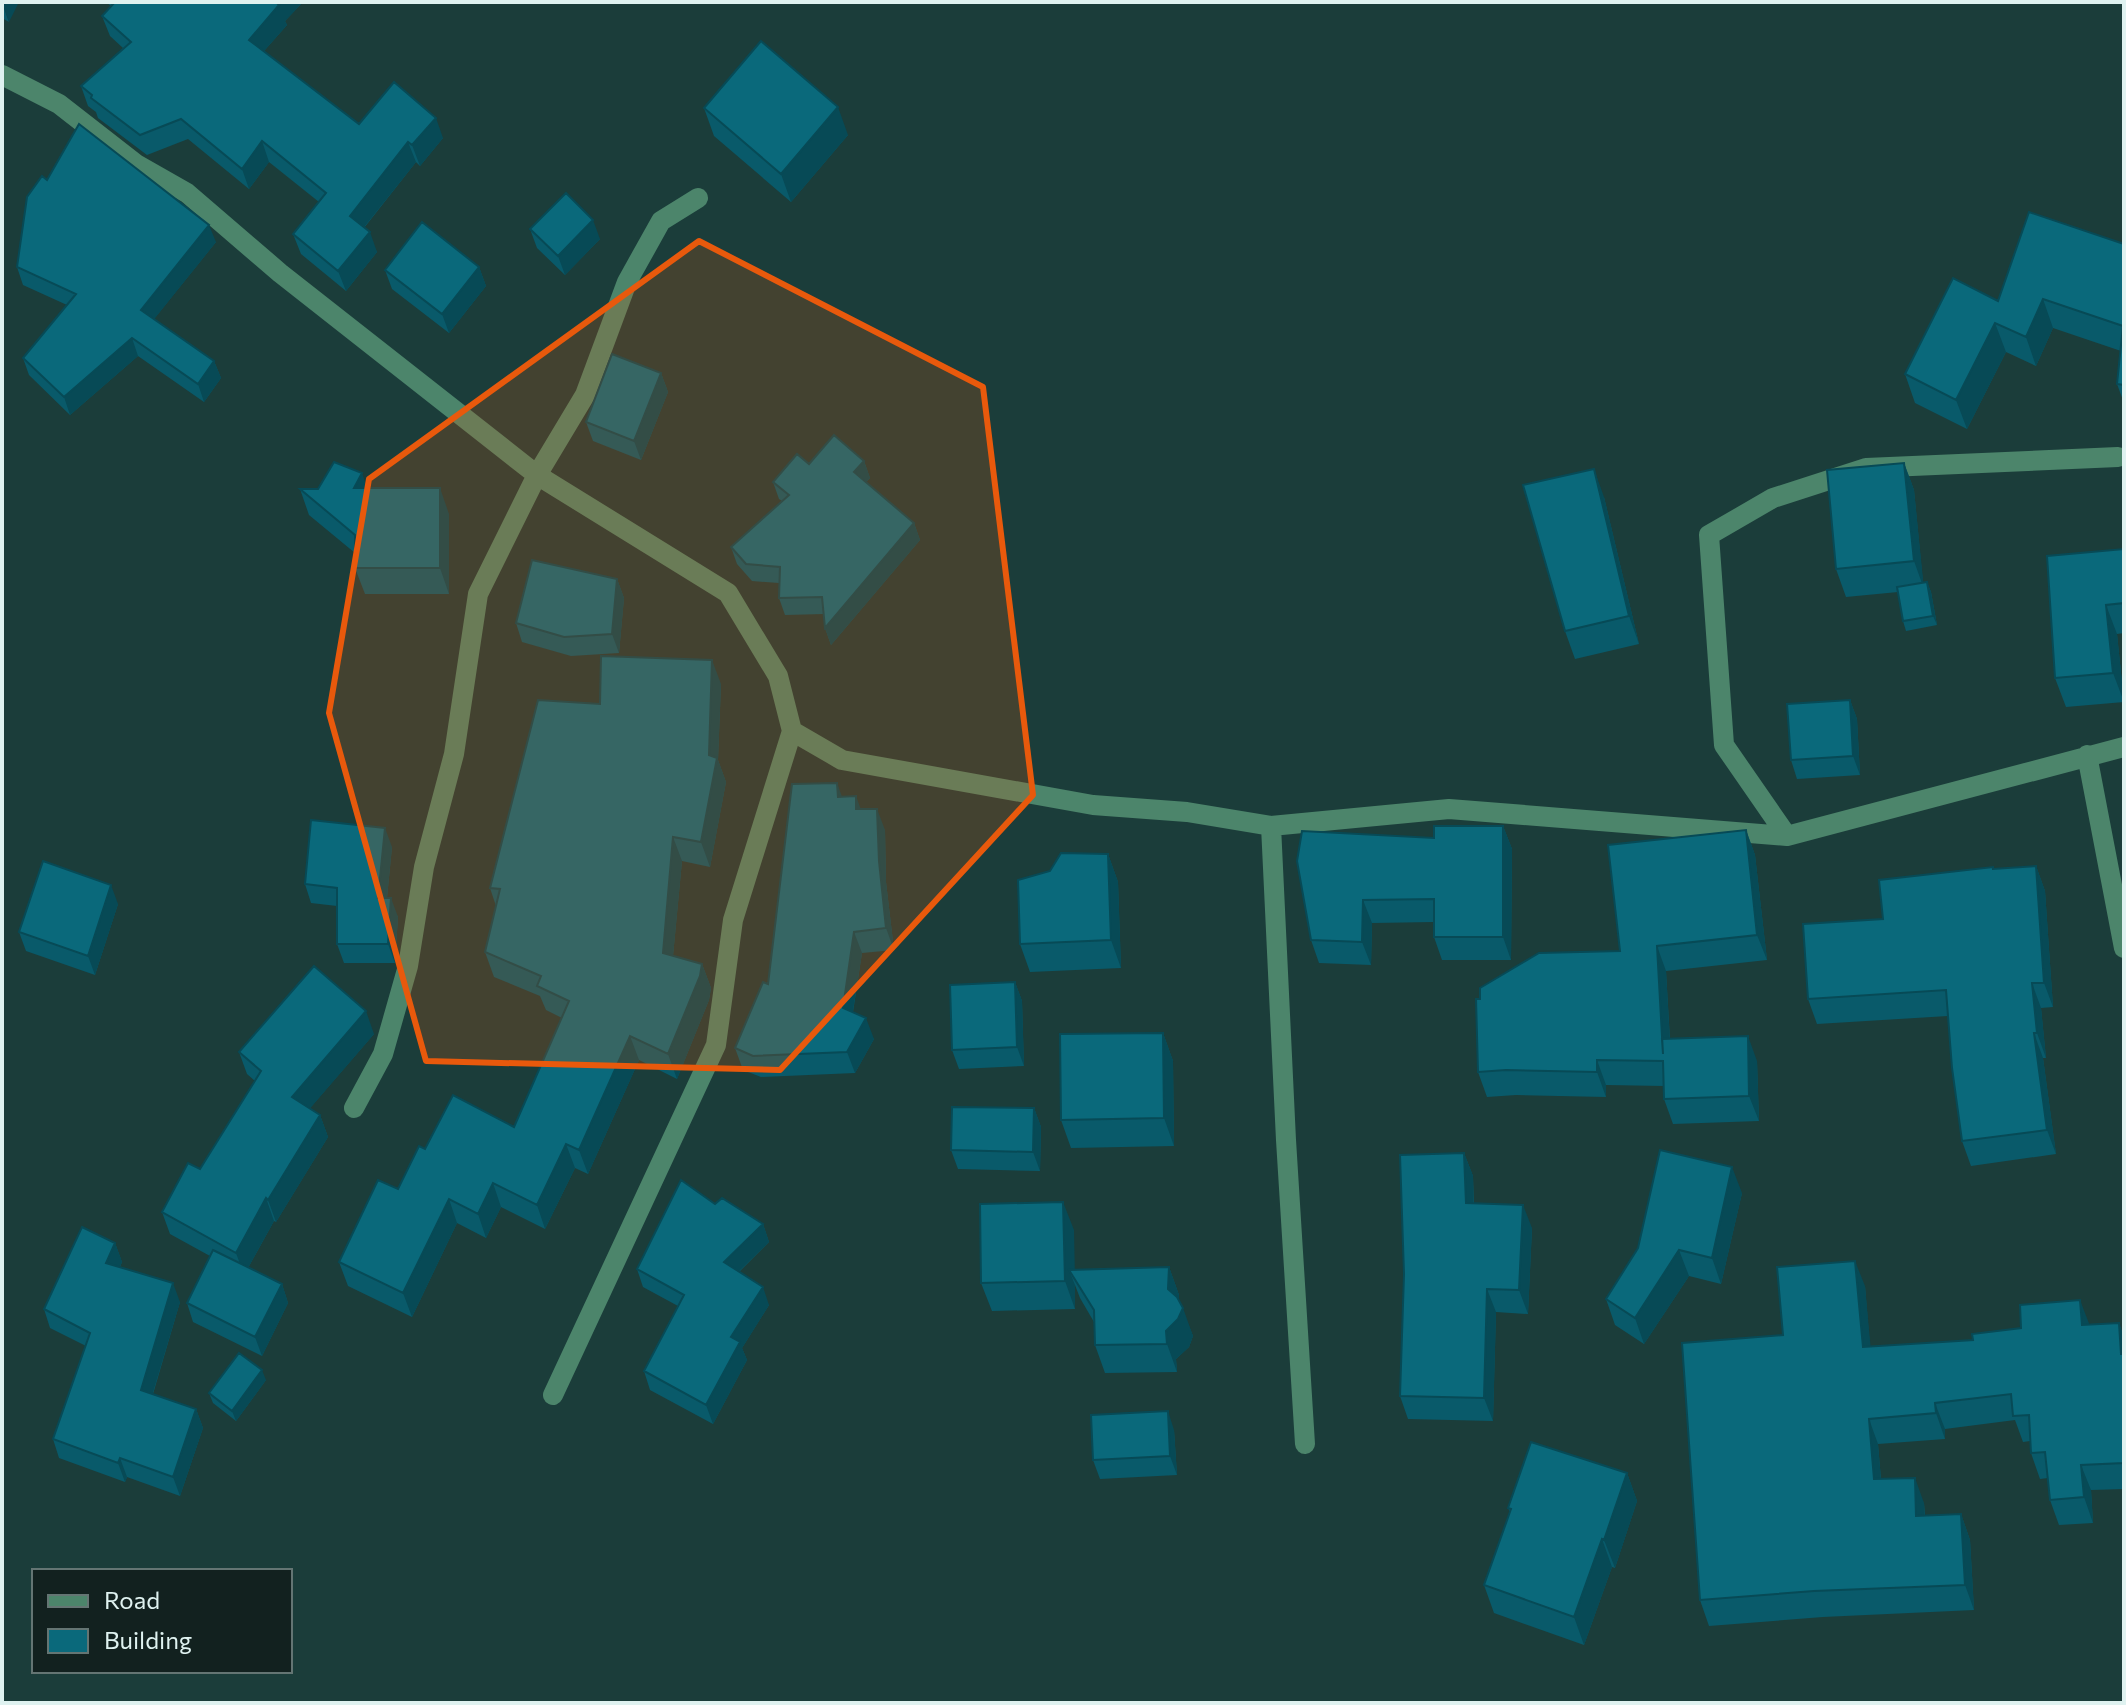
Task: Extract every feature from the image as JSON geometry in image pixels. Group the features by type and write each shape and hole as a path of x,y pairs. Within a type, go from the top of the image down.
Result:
{"street":[{"path":"2,75 59,104 136,164 187,193 280,273 537,475 728,593 778,676 792,731 733,920 716,1045 553,1395"},
{"path":"354,1108 383,1054 408,966 424,867 454,754 478,594 537,475 585,395 627,282 661,221 698,198"},
{"path":"1787,836 1724,745 1709,535 1773,498 1866,468 2118,457"},
{"path":"792,731 842,760 1093,805 1187,812 1271,826 1449,809 1787,836 2124,747"},
{"path":"2087,755 2124,948"},
{"path":"1271,826 1305,1444"}],"highlighted area":[{"path":"699,241 983,387 1033,795 780,1070 426,1061 329,713 369,479"}],"building":[{"path":"115,2 276,2 279,5 249,40 359,124 394,82 436,118 412,145 408,142 350,216 370,232 338,271 293,234 326,193 262,141 242,169 181,119 140,135 91,98 92,95 81,86 131,42 102,16"},
{"path":"761,41 838,107 781,174 704,108"},
{"path":"79,124 209,225 141,310 214,361 198,384 132,338 64,397 23,358 76,294 17,267 27,197 42,176 47,180"},
{"path":"566,193 593,220 558,256 530,229"},
{"path":"2029,212 2124,244 2124,385 2117,384 2123,326 2043,299 2026,337 1995,323 1956,400 1905,374 1953,278 1998,301"},
{"path":"422,222 479,267 442,314 385,270"},
{"path":"612,354 661,373 634,441 586,422"},
{"path":"834,435 864,461 854,472 914,523 825,628 822,597 779,598 780,567 746,564 731,547 789,495 773,482 797,454 809,464"},
{"path":"334,462 362,473 354,488 440,488 440,568 355,568 355,535 300,489 318,489"},
{"path":"1904,463 1914,561 1836,569 1827,470"},
{"path":"1594,469 1629,616 1565,631 1523,485"},
{"path":"2124,549 2124,603 2106,605 2113,673 2055,678 2047,556"},
{"path":"532,560 617,579 612,634 564,637 516,623"},
{"path":"1927,582 1933,616 1903,621 1897,587"},
{"path":"601,656 712,660 709,755 717,758 701,842 673,837 663,953 702,964 700,976 668,1054 630,1036 579,1150 566,1144 537,1205 493,1183 478,1214 449,1199 403,1293 339,1262 378,1180 398,1189 419,1146 425,1149 453,1095 514,1127 569,1001 537,986 541,976 485,952 500,889 490,888 538,700 600,704"},
{"path":"1850,700 1853,756 1791,760 1787,704"},
{"path":"837,783 838,797 856,796 856,809 877,809 886,928 854,932 843,1008 866,1018 847,1052 753,1056 735,1048 763,982 768,984 792,784"},
{"path":"311,820 385,828 378,898 391,898 388,944 337,944 337,888 305,884"},
{"path":"1434,826 1503,826 1503,937 1434,937 1434,899 1363,900 1362,942 1311,940 1297,861 1302,831 1434,838"},
{"path":"1746,830 1757,935 1657,946 1662,1039 1748,1036 1749,1096 1664,1099 1663,1061 1597,1060 1597,1072 1478,1072 1476,999 1480,999 1480,988 1539,953 1620,951 1608,845"},
{"path":"1061,853 1108,854 1111,940 1020,944 1018,880 1050,871"},
{"path":"43,861 111,885 88,956 19,932"},
{"path":"2036,866 2044,983 2032,983 2037,1033 2034,1033 2047,1130 1962,1141 1946,990 1808,999 1803,924 1883,919 1879,880 1993,867"},
{"path":"314,966 366,1011 292,1097 320,1115 268,1200 266,1198 236,1253 162,1212 188,1163 200,1169 261,1071 239,1052"},
{"path":"1015,982 1017,1047 952,1050 950,985"},
{"path":"1163,1033 1164,1118 1061,1120 1060,1034"},
{"path":"952,1107 1034,1108 1033,1152 951,1150"},
{"path":"1660,1150 1732,1167 1712,1258 1679,1250 1635,1318 1606,1299 1638,1248"},
{"path":"1464,1153 1466,1203 1523,1205 1519,1290 1487,1289 1484,1398 1400,1396 1404,1274 1400,1155"},
{"path":"681,1180 715,1204 722,1198 763,1224 724,1262 763,1287 731,1337 740,1342 706,1405 644,1371 684,1295 637,1269"},
{"path":"1063,1202 1065,1281 981,1283 980,1204"},
{"path":"82,1227 115,1243 106,1263 173,1283 141,1390 196,1409 173,1477 120,1458 118,1463 53,1439 90,1333 44,1309"},
{"path":"213,1250 282,1284 255,1337 187,1303"},
{"path":"1855,1261 1863,1347 1973,1340 1972,1334 2021,1328 2020,1305 2080,1300 2082,1325 2119,1323 2121,1354 2124,1354 2124,1463 2081,1465 2084,1497 2050,1500 2045,1452 2031,1453 2029,1415 2013,1416 2011,1394 1935,1403 1936,1413 1869,1419 1874,1479 1915,1478 1916,1516 1961,1514 1965,1585 1814,1591 1700,1600 1682,1343 1783,1335 1777,1267"},
{"path":"1169,1267 1168,1289 1183,1308 1178,1319 1166,1331 1167,1344 1095,1345 1094,1310 1069,1270"},
{"path":"239,1353 262,1370 232,1411 209,1393"},
{"path":"1168,1411 1170,1456 1093,1460 1091,1415"},
{"path":"1531,1442 1627,1473 1574,1617 1484,1585"}]}
